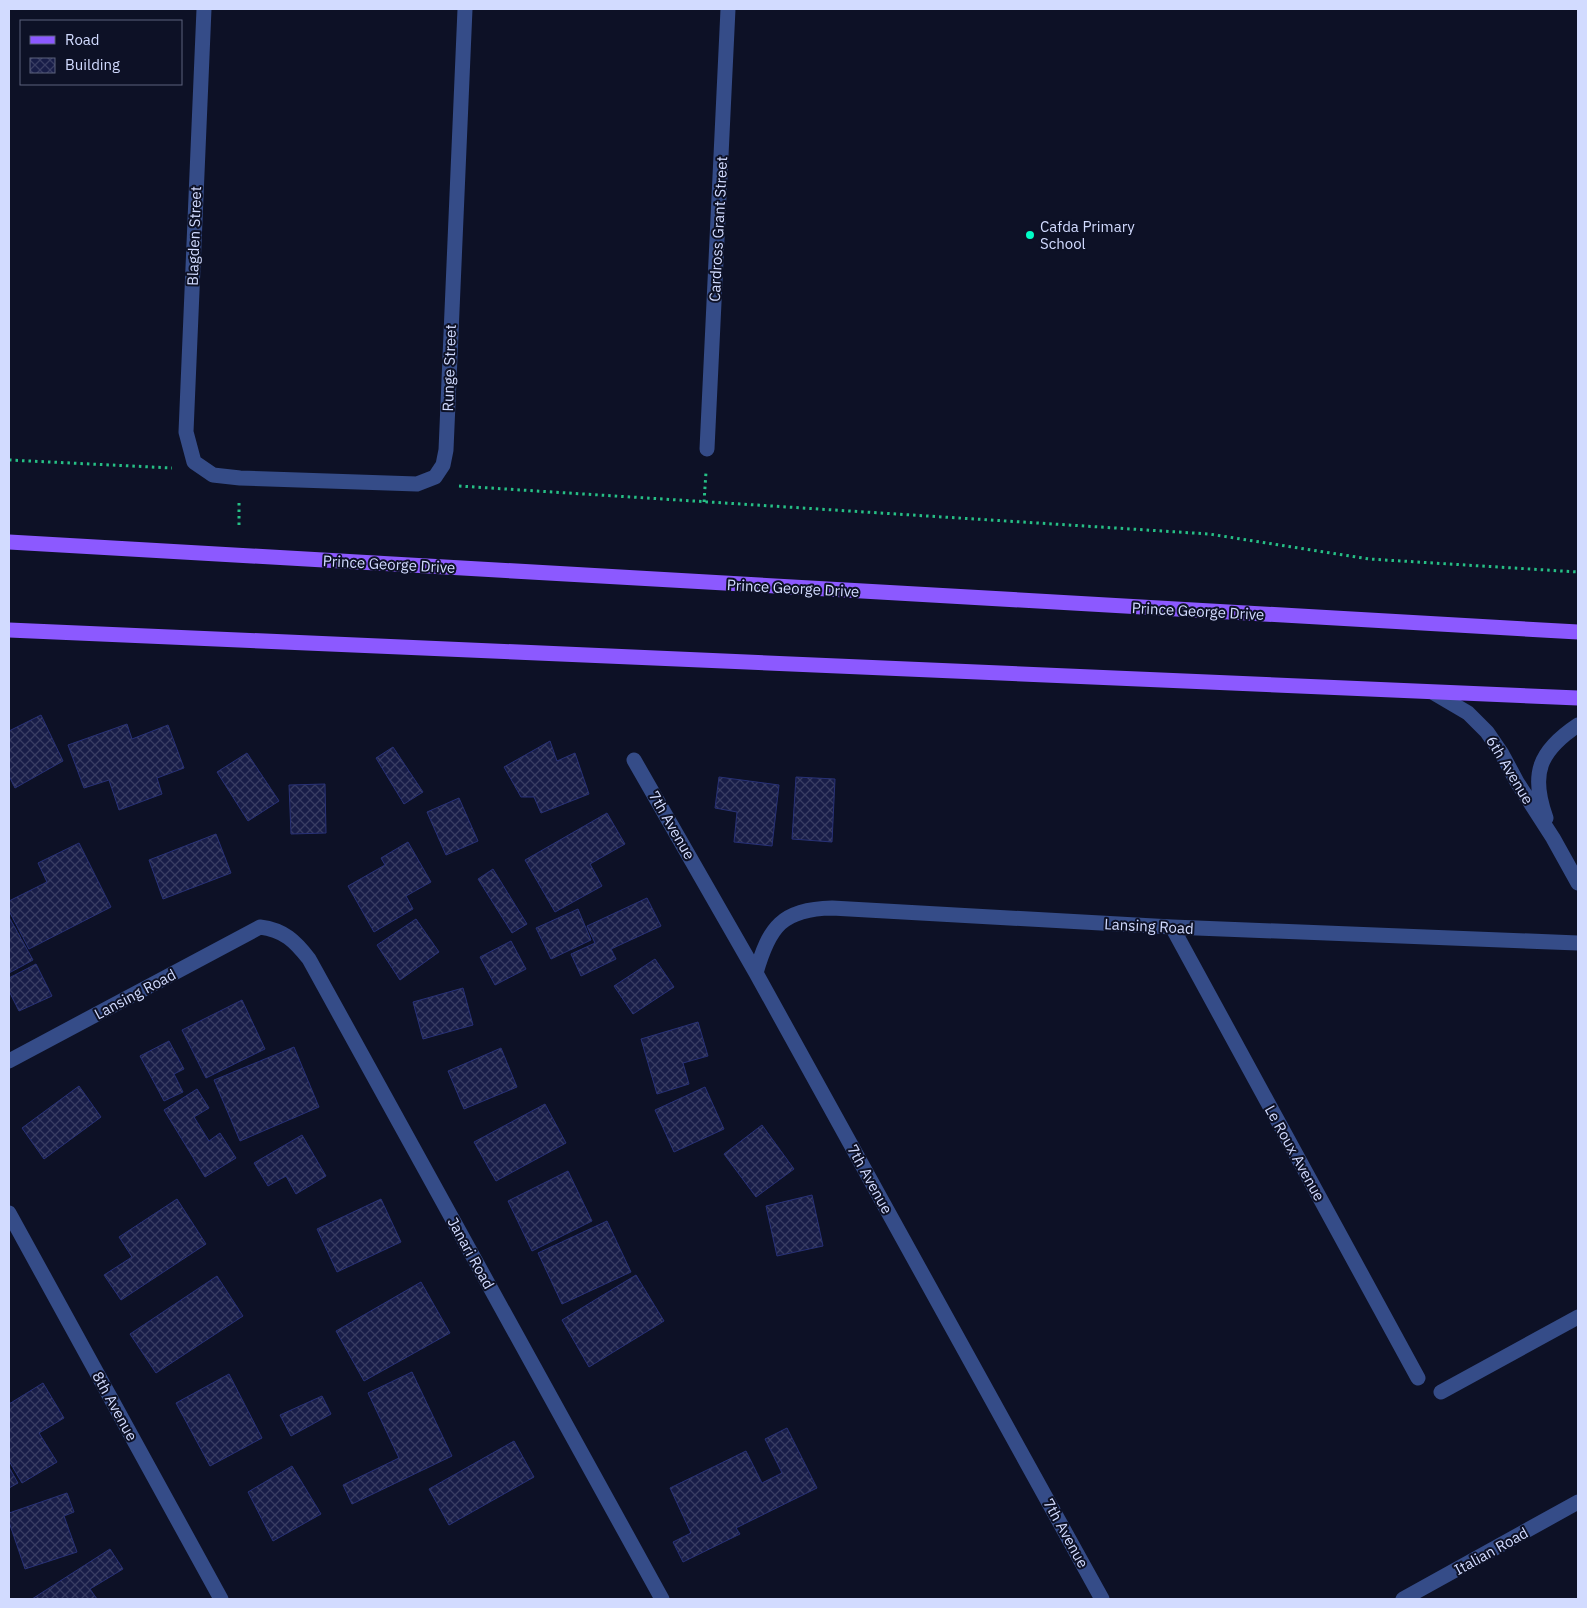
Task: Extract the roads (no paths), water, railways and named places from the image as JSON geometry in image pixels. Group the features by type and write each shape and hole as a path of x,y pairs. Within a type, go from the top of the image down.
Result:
{"main road":[{"name":"Prince George Drive","path":"9,542 1578,632"},
{"path":"9,630 1578,698"}],"street":[{"name":"Blagden Street","path":"194,462 186,432 204,9"},
{"name":"Runge Street","path":"194,462 213,476 417,484 435,477 443,465 446,450 465,9"},
{"name":"Cardross Grant Street","path":"707,449 728,9"},
{"name":"6th Avenue","path":"1434,693 1468,713 1487,732 1553,838 1578,883"},
{"name":"6th Avenue","path":"1553,838 1541,804 1538,785 1539,770 1546,754 1561,737 1578,725"},
{"name":"7th Avenue","path":"634,760 756,973 1102,1599"},
{"name":"Lansing Road","path":"756,973 764,947 776,928 792,915 810,908 842,908 1172,927 1578,943"},
{"name":"Lansing Road","path":"9,1061 260,927"},
{"name":"Janari Road","path":"260,927 274,929 287,936 298,945 309,959 662,1599"},
{"name":"Le Roux Avenue","path":"1172,927 1418,1378"},
{"name":"8th Avenue","path":"9,1213 221,1599"},
{"path":"1442,1392 1578,1317"},
{"name":"Italian Road","path":"1403,1599 1578,1502"}],"place":[{"name":"Cafda Primary School","path":"1030,235"}]}
